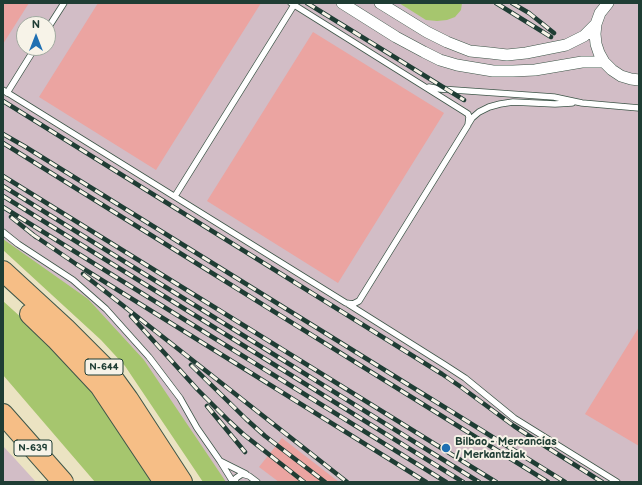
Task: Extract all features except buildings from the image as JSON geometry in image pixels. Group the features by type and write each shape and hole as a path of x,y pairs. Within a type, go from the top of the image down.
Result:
{"highway":[{"name":"N-644","path":"3,271 65,328 107,370 128,399 182,482"},
{"name":"N-644","path":"3,288 56,339 100,386 164,482"},
{"name":"N-639","path":"3,414 63,482"}],"street":[{"path":"342,3 396,37 440,60 457,65 487,70 513,71 536,70 582,62 604,62"},
{"path":"380,3 427,32 447,42 470,51 507,55 526,54 566,45 584,36 592,30 600,13 608,3"},
{"path":"596,24 596,44 599,54 604,62 621,76 639,80"}],"lane":[{"path":"56,16 64,3"},
{"path":"175,196 292,4 468,114 468,125"},
{"path":"29,56 5,91 445,364 465,378 514,418 617,482"},
{"path":"420,83 440,89 554,97 582,103"},
{"path":"346,303 353,304 358,301 472,118 479,112 489,107 513,102 554,104 582,103 639,108"},
{"path":"3,232 23,248 73,280 106,310 149,357 180,398 197,428 234,482 236,478 242,474 246,474"},
{"path":"220,461 246,474 257,482"}],"shaded area":[{"path":"3,3 639,3 639,482 216,482 148,377 3,240"},
{"path":"3,446 16,460 36,482 3,482"}],"green space":[{"path":"399,3 462,3 461,10 455,17 437,21 426,20"},
{"path":"3,239 88,299 144,360 226,482 203,482 125,366 101,340 3,250"},
{"path":"3,301 24,320 101,398 156,482 95,482 3,375"}],"railway":[{"path":"307,3 464,100"},
{"path":"496,3 551,37"},
{"path":"512,3 529,13 554,33"},
{"path":"3,101 442,374 514,426 602,482"},
{"path":"3,134 565,482"},
{"path":"3,143 548,482"},
{"path":"3,176 496,482"},
{"path":"3,186 479,482"},
{"path":"3,196 463,482"},
{"path":"3,207 446,482"},
{"path":"11,217 36,237"},
{"path":"32,234 76,264 426,482"},
{"path":"83,274 347,482"},
{"path":"131,316 197,389 229,421 243,434 304,482"},
{"path":"191,365 265,436 325,482"},
{"path":"207,406 245,452"}],"place":[{"name":"Bilbao - Mercancías / Merkantziak","path":"446,448"}]}
